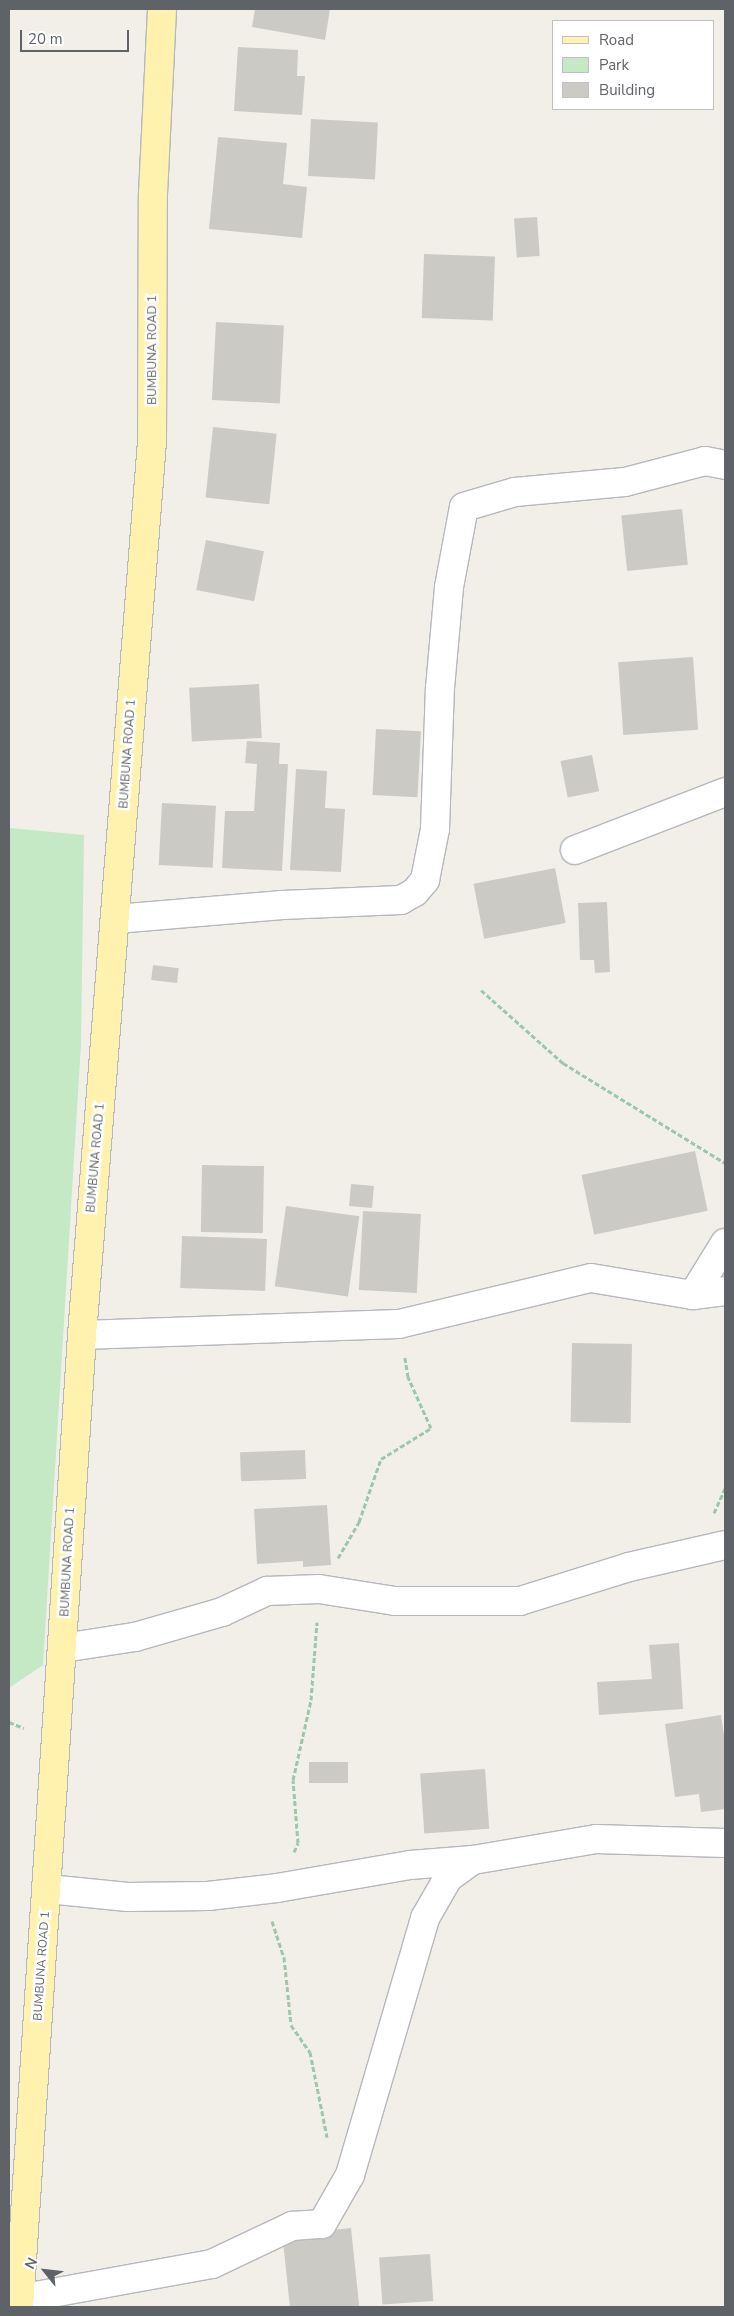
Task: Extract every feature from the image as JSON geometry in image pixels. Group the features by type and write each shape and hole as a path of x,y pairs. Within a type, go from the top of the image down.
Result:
{"main road":[{"name":"BUMBUNA ROAD 1","path":"19,2303 48,1889 82,1335 152,442 153,194 162,9"}],"street":[{"path":"116,919 282,905 401,900 415,892 425,880 435,829 442,670 449,587 464,507 515,492 625,482 705,461 725,465"},
{"path":"575,850 725,792"},
{"path":"693,1295 725,1243"},
{"path":"82,1335 399,1324 591,1278 693,1295 725,1291"},
{"path":"63,1648 135,1637 222,1612 267,1591 319,1589 395,1600 520,1601 629,1567 725,1545"},
{"path":"48,1889 128,1897 208,1896 277,1888 410,1865 473,1860 596,1839 725,1843"},
{"path":"19,2303 212,2264 292,2226 322,2224 350,2175 366,2112 425,1918 448,1878 473,1860"}],"path":[{"path":"481,990 563,1063 725,1163"},
{"path":"319,1589 359,1522 382,1459 431,1428 408,1377 399,1324"}],"green space":[{"path":"9,828 84,835 81,1044 43,1665 9,1688"}],"building":[{"path":"255,9 330,9 325,40 252,27"},
{"path":"238,47 298,50 297,76 305,76 302,115 234,111"},
{"path":"311,119 378,123 375,179 308,176"},
{"path":"218,137 287,143 283,184 307,187 302,238 209,229"},
{"path":"537,217 540,256 517,258 514,219"},
{"path":"424,254 495,256 493,320 422,318"},
{"path":"216,322 284,326 280,403 212,400"},
{"path":"213,427 277,434 269,504 206,498"},
{"path":"682,509 688,565 627,571 621,515"},
{"path":"206,540 264,551 254,601 196,590"},
{"path":"693,657 698,730 623,735 618,662"},
{"path":"259,684 262,738 192,742 189,688"},
{"path":"376,729 421,731 417,797 373,795"},
{"path":"247,741 280,743 279,764 288,764 282,871 222,868 225,811 254,811 257,764 245,763"},
{"path":"592,755 599,791 568,797 561,761"},
{"path":"296,769 327,771 325,808 345,809 341,872 290,870"},
{"path":"162,803 216,806 213,868 159,865"},
{"path":"555,868 566,923 484,939 474,884"},
{"path":"607,902 610,972 595,973 594,960 580,960 578,903"},
{"path":"153,965 179,968 177,983 151,980"},
{"path":"695,1151 708,1211 594,1235 582,1175"},
{"path":"202,1165 264,1166 263,1233 201,1232"},
{"path":"351,1184 374,1186 372,1208 349,1206"},
{"path":"286,1206 359,1216 348,1297 275,1286"},
{"path":"363,1211 421,1214 417,1293 359,1290"},
{"path":"182,1236 267,1239 265,1291 180,1288"},
{"path":"572,1343 632,1344 631,1423 571,1422"},
{"path":"305,1450 306,1479 241,1481 240,1452"},
{"path":"327,1505 331,1565 303,1567 303,1561 257,1564 254,1509"},
{"path":"679,1643 683,1709 599,1715 597,1682 652,1679 649,1645"},
{"path":"721,1715 725,1742 725,1809 701,1812 699,1794 675,1797 665,1724"},
{"path":"309,1762 348,1762 348,1783 309,1783"},
{"path":"485,1769 489,1829 424,1833 420,1774"},
{"path":"351,2228 359,2307 290,2307 282,2235"},
{"path":"430,2254 433,2301 382,2304 379,2258"}]}
